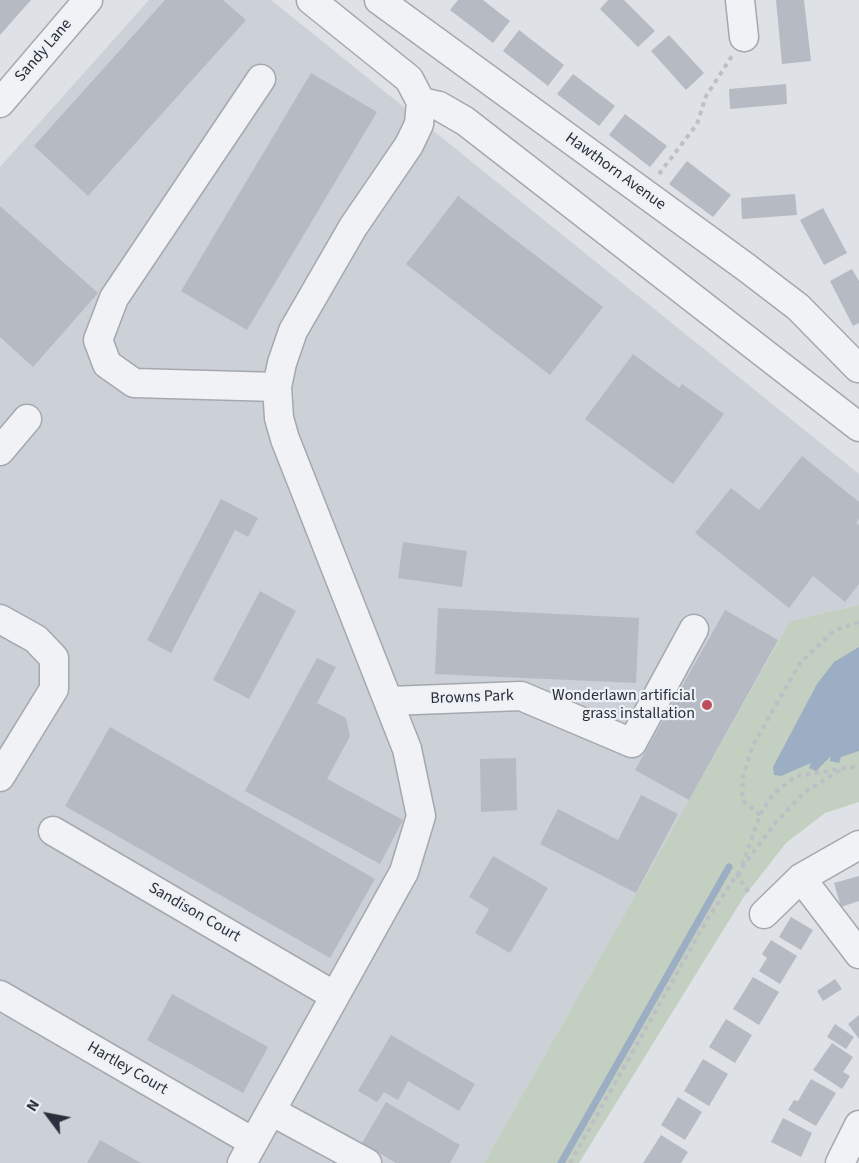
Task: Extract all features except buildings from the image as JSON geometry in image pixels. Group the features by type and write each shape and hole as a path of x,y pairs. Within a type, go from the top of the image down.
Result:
{"street":[{"name":"Sandy Lane","path":"0,103 88,0"},
{"path":"248,1153 404,872 422,816 407,749 390,701 285,439 279,418 277,387 293,331 347,236 409,145 419,124 420,102 409,79 311,0"},
{"name":"Hawthorn Avenue","path":"379,0 798,307 842,364"},
{"path":"740,0 744,37"},
{"path":"261,79 114,298 98,340 106,364 134,383 277,387"},
{"path":"420,102 439,106 465,121 859,427"},
{"path":"0,451 27,419"},
{"path":"0,619 36,639 54,658 54,689 0,777"},
{"name":"Browns Park","path":"390,701 521,696 632,742 694,629"},
{"name":"Sandison Court","path":"53,831 334,996"},
{"path":"764,915 801,878 859,845"},
{"path":"801,878 859,954"},
{"name":"Hartley Court","path":"0,995 248,1153"},
{"path":"271,1111 367,1163"},
{"path":"840,1163 859,1125"}],"path":[{"path":"644,193 697,124 706,96 744,37"},
{"path":"760,815 742,800 743,777 752,747 800,663 835,630 859,622"},
{"path":"764,915 738,877 760,815 773,794 796,776 859,766"},
{"path":"570,1163 708,918 741,869 776,822 805,792 845,767"}],"shaded area":[{"path":"149,0 271,0 859,474 859,605 790,621 484,1163 0,1163 0,167"}],"green space":[{"path":"859,605 859,802 825,813 786,843 743,898 579,1163 484,1163 790,621"}],"water":[{"path":"859,647 859,751 841,757 839,763 830,761 831,756 816,771 809,768 811,763 781,776 774,775 773,767 817,684 834,662"}],"waterway":[{"path":"561,1163 729,867"}],"place":[{"name":"Wonderlawn artificial grass installation","path":"707,705"}]}
